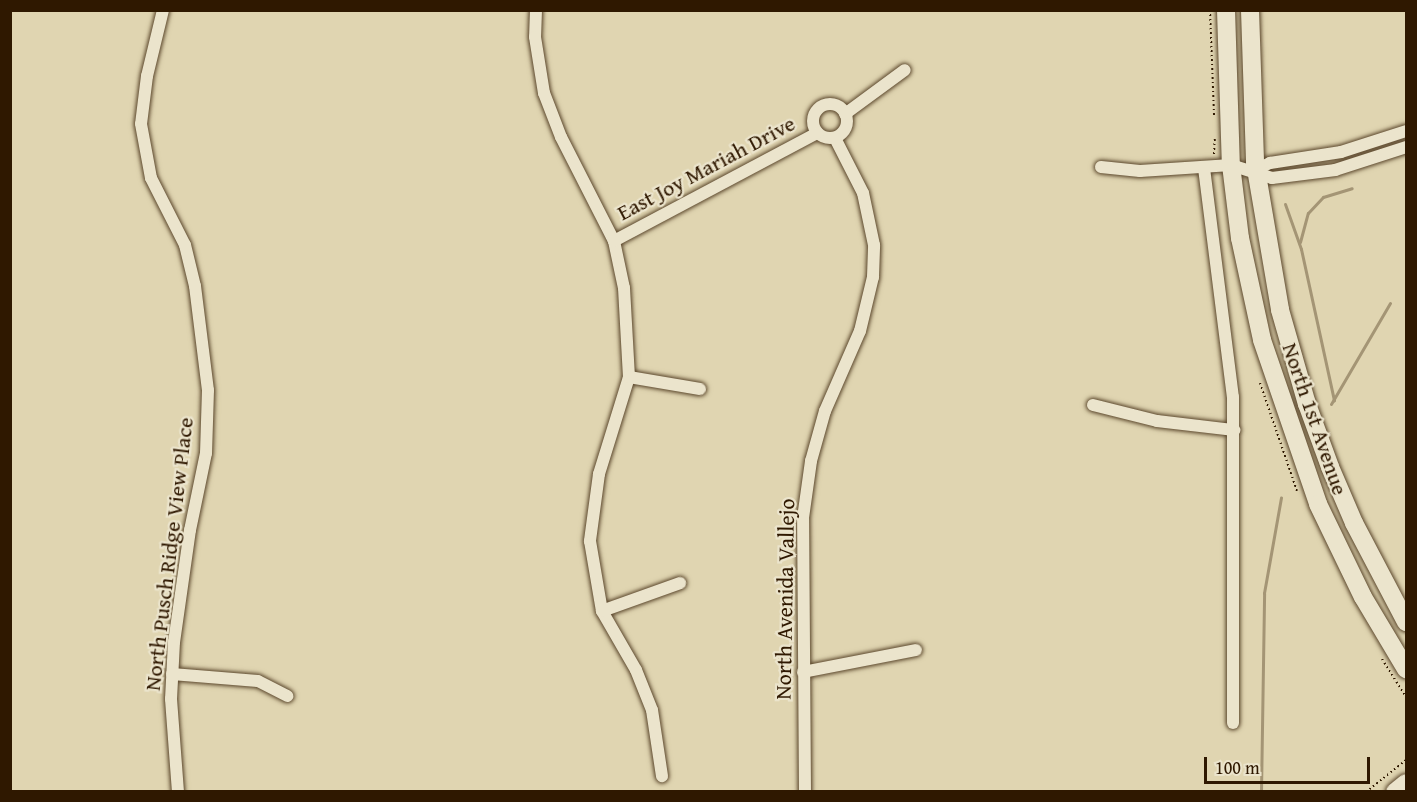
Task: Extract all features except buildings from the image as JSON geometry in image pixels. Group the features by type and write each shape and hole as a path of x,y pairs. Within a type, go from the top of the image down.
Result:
{"main road":[{"name":"North 1st Avenue","path":"1226,10 1231,165 1251,291 1287,421 1333,536 1363,597 1407,669"},
{"name":"North 1st Avenue","path":"1250,10 1256,170 1275,289 1310,412 1354,523 1407,622"},
{"path":"1395,792 1407,783"}],"street":[{"name":"North Pusch Ridge View Place","path":"163,10 147,76 141,124 151,178 185,244 208,390 206,453 182,580 172,674 178,792"},
{"path":"536,10 535,37 544,93 561,137 614,241 625,297 629,377 592,513 592,563 602,611 636,670 652,710 662,776"},
{"path":"835,138 846,126 845,114 905,70"},
{"name":"East Joy Mariah Drive","path":"817,133 813,120 822,106 834,105 845,114"},
{"path":"1256,170 1270,163 1341,152 1407,131"},
{"name":"East Joy Mariah Drive","path":"614,241 817,133 835,138"},
{"name":"North Avenida Vallejo","path":"805,792 803,519 812,461 825,411 860,331 873,277 874,245 863,193 835,138"},
{"path":"1101,167 1140,171 1231,165 1256,170 1272,178 1326,171 1407,147"},
{"path":"1204,168 1216,248 1234,430 1233,723"},
{"path":"629,377 700,389"},
{"path":"1093,405 1157,421 1234,430"},
{"path":"602,611 680,583"},
{"path":"803,672 916,650"},
{"path":"172,674 258,681 287,696"}],"path":[{"path":"1210,10 1213,147"},
{"path":"1366,792 1407,760"}],"waterway":[{"path":"1300,242 1308,213 1323,197 1352,188"},
{"path":"1285,204 1301,249 1334,400"},
{"path":"1331,404 1390,303"},
{"path":"1261,792 1264,593 1281,498"}]}
